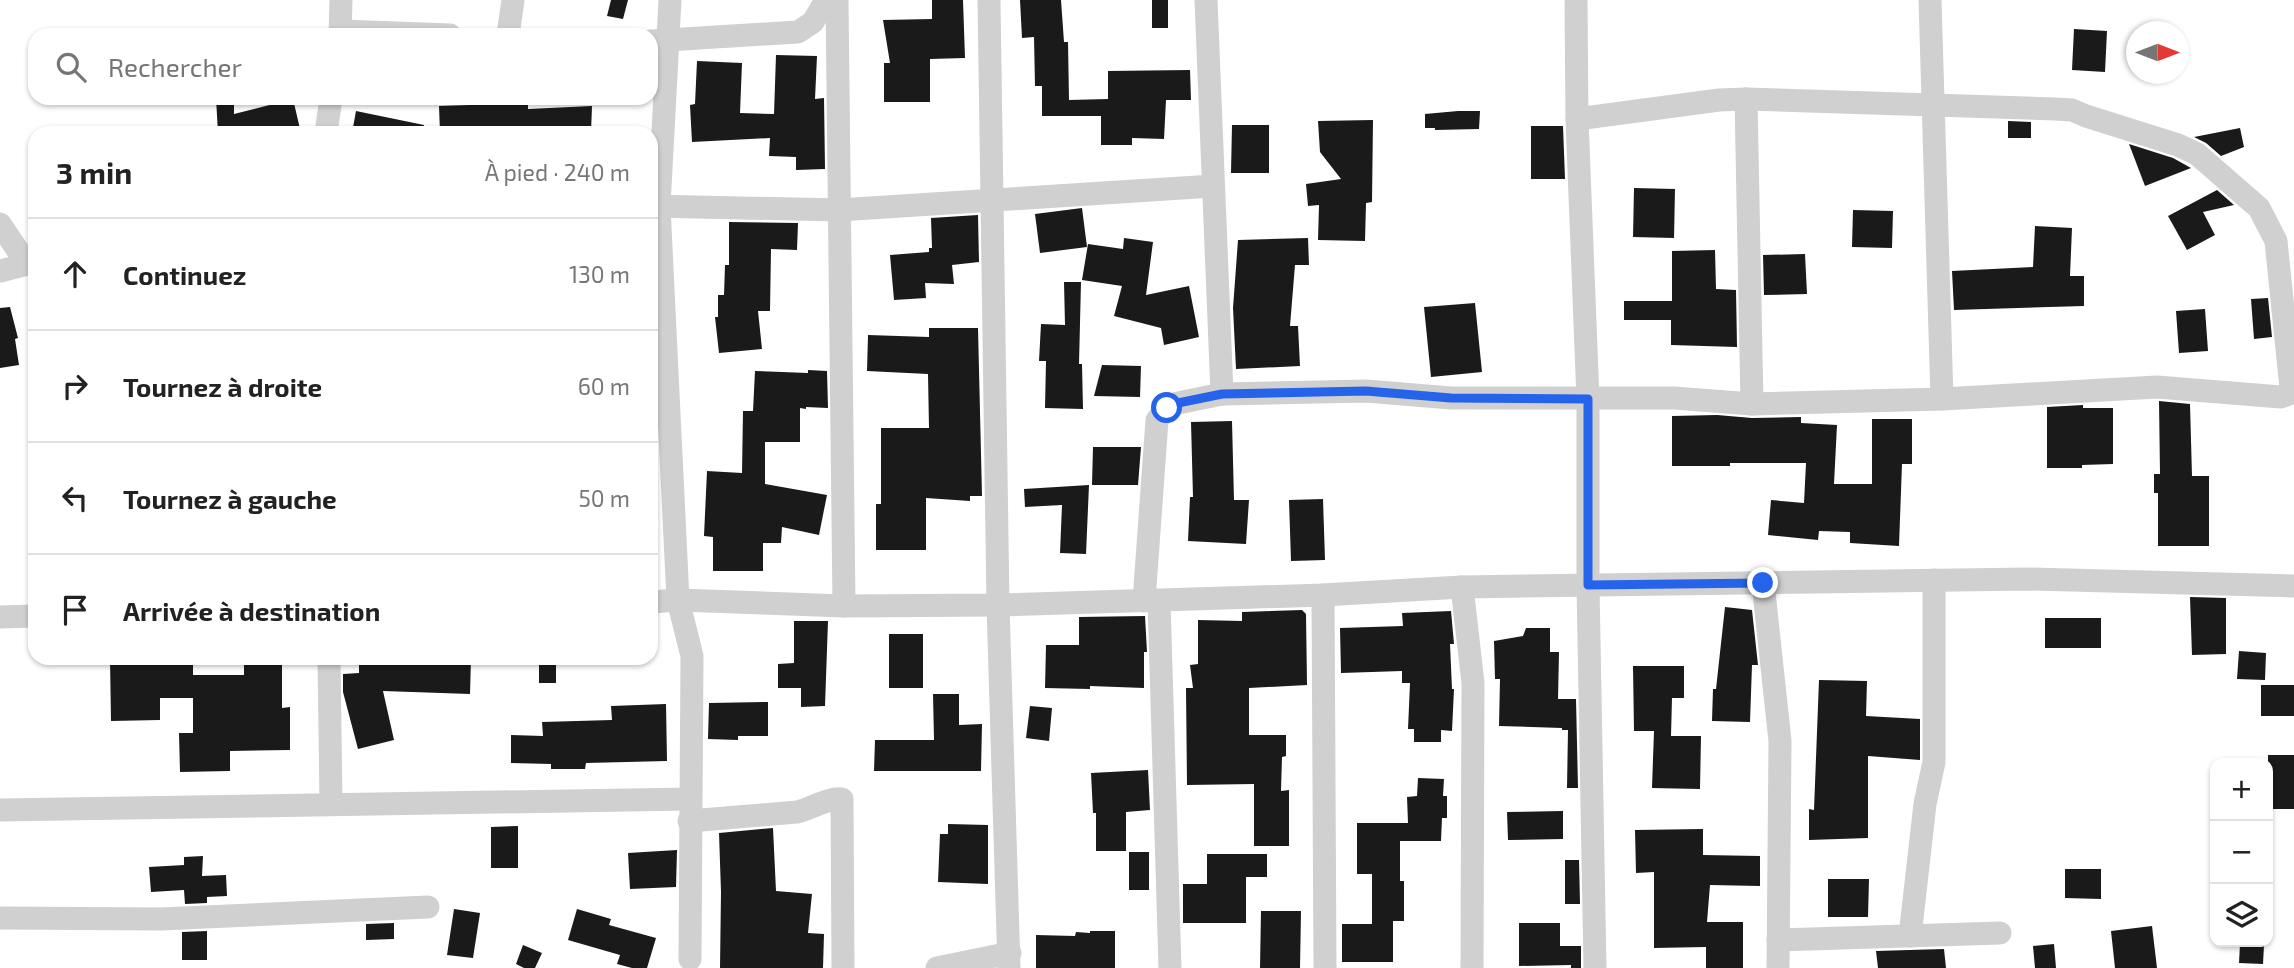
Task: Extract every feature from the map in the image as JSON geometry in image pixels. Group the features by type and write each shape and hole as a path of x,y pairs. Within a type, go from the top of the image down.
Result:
{"street":[{"path":"341,0 341,28"},
{"path":"509,28 513,0"},
{"path":"657,126 660,41 670,0"},
{"path":"660,41 798,32 813,22 826,0"},
{"path":"837,0 844,606"},
{"path":"937,968 1009,961 998,605 989,0"},
{"path":"1206,0 1222,394"},
{"path":"1576,0 1577,119 1588,399 1588,585 1595,968"},
{"path":"1930,0 1942,399"},
{"path":"1170,968 1151,601 1157,420 1167,408 1178,403 1222,394 1366,391 1451,398 1674,398 1752,404 1942,399 2157,387 2281,397 2289,394 2291,388 2276,241 2259,208 2197,153 2178,145 2072,110 1746,99 1718,100 1577,119"},
{"path":"1746,99 1752,404"},
{"path":"327,126 330,105"},
{"path":"658,206 839,210 1213,186"},
{"path":"0,224 28,259"},
{"path":"658,257 678,600 692,656 690,959"},
{"path":"0,271 28,264"},
{"path":"658,601 844,606 998,605 1323,595 1462,587 2028,579 2294,586"},
{"path":"1910,936 1926,804 1934,762 1934,580"},
{"path":"1763,583 1780,741 1778,968"},
{"path":"1462,587 1473,682 1472,968"},
{"path":"1323,595 1325,968"},
{"path":"0,617 28,616"},
{"path":"329,665 331,804"},
{"path":"0,810 331,804 797,812 812,809 833,798 842,799 843,968"},
{"path":"0,918 161,919 428,907"},
{"path":"1778,940 2000,933"}],"building":[{"path":"611,0 628,0 623,19 607,16"},
{"path":"932,0 963,0 965,58 930,59 930,102 884,102 884,63 890,63 883,20 932,19"},
{"path":"1020,0 1061,0 1064,42 1068,42 1069,100 1108,99 1108,71 1190,70 1191,100 1166,100 1164,139 1132,138 1132,145 1101,145 1101,116 1042,116 1042,86 1035,86 1034,37 1022,38"},
{"path":"1152,0 1168,0 1168,28 1152,28"},
{"path":"2074,29 2107,31 2105,72 2072,70"},
{"path":"776,55 817,56 815,99 824,98 825,169 796,170 796,157 769,156 770,138 692,142 690,105 695,104 697,61 742,63 740,113 774,114"},
{"path":"216,105 234,105 234,114 269,105 294,105 299,126 218,126"},
{"path":"528,105 528,109 592,106 591,126 440,126 439,106"},
{"path":"356,111 424,125 424,126 353,126"},
{"path":"1480,111 1479,129 1425,128 1425,114"},
{"path":"1373,120 1372,202 1366,203 1365,241 1318,240 1319,205 1308,206 1306,184 1341,179 1320,152 1318,121"},
{"path":"2008,121 2031,122 2031,138 2008,138"},
{"path":"1232,125 1269,125 1269,173 1231,173"},
{"path":"1531,126 1563,126 1565,179 1531,179"},
{"path":"2240,128 2244,147 2221,156 2194,137"},
{"path":"2129,144 2173,158 2191,168 2145,186"},
{"path":"1634,188 1675,189 1674,238 1633,237"},
{"path":"2217,190 2234,205 2203,212 2215,235 2187,250 2168,216"},
{"path":"1082,208 1087,247 1040,253 1035,214"},
{"path":"1853,210 1893,211 1892,248 1852,247"},
{"path":"978,215 979,262 952,265 954,284 925,283 926,298 894,300 890,255 929,252 929,248 932,248 931,218"},
{"path":"729,222 798,223 797,250 771,249 770,311 758,311 762,349 719,353 715,317 718,317 718,295 724,295 725,265 729,265"},
{"path":"2035,226 2072,228 2070,276 2084,276 2084,306 1954,310 1952,271 2033,267"},
{"path":"1124,238 1153,242 1146,295 1189,286 1199,337 1164,345 1161,328 1114,316 1122,286 1082,280 1088,244 1123,249"},
{"path":"1308,238 1309,265 1295,265 1290,326 1298,326 1300,366 1236,369 1233,308 1238,240"},
{"path":"1715,250 1716,289 1736,290 1737,347 1671,345 1671,320 1624,320 1624,301 1672,301 1672,251"},
{"path":"1805,254 1807,294 1764,295 1763,255"},
{"path":"1064,282 1081,282 1079,364 1082,364 1083,409 1045,408 1046,361 1039,361 1041,324 1065,325"},
{"path":"2268,298 2272,337 2254,339 2251,299"},
{"path":"1475,303 1482,372 1431,377 1424,307"},
{"path":"10,307 18,338 15,339 19,365 0,368 0,308"},
{"path":"2205,309 2208,351 2179,353 2176,311"},
{"path":"929,328 978,328 982,496 970,496 970,501 926,498 926,550 876,550 876,504 881,504 881,428 929,428 928,374 867,371 868,335 929,337"},
{"path":"1102,365 1141,366 1140,397 1094,396"},
{"path":"808,370 827,371 828,408 800,408 800,442 765,442 765,484 827,495 819,535 782,527 781,543 763,543 763,571 713,571 713,537 704,536 707,471 742,473 743,411 753,411 755,371 808,373"},
{"path":"2159,401 2190,404 2192,476 2209,476 2209,546 2158,546 2158,493 2154,493 2154,474 2160,474"},
{"path":"2083,405 2083,408 2113,408 2113,464 2082,465 2082,468 2047,468 2047,407"},
{"path":"1717,415 1752,418 1801,417 1801,423 1837,425 1834,484 1872,484 1872,419 1912,419 1912,464 1902,464 1899,546 1850,543 1850,532 1819,531 1818,540 1768,535 1771,500 1804,503 1806,463 1672,466 1672,416"},
{"path":"1232,421 1234,500 1249,500 1246,544 1188,541 1190,497 1193,497 1191,422"},
{"path":"1093,447 1141,447 1138,485 1092,485"},
{"path":"1089,485 1086,554 1060,553 1062,505 1025,507 1024,489"},
{"path":"1323,499 1325,560 1291,561 1289,500"},
{"path":"2190,597 2226,598 2226,654 2192,655"},
{"path":"1725,607 1752,610 1758,665 1752,665 1750,722 1712,721 1713,689 1716,689"},
{"path":"1302,610 1306,614 1307,685 1249,688 1249,735 1286,735 1281,791 1289,790 1289,846 1254,846 1254,784 1187,785 1186,688 1193,688 1190,665 1198,664 1198,620 1242,621 1242,612"},
{"path":"1451,611 1454,644 1450,644 1454,689 1452,731 1441,730 1441,742 1414,742 1414,729 1408,729 1410,683 1402,683 1402,671 1341,673 1340,628 1403,626 1402,613"},
{"path":"1145,616 1147,652 1144,652 1144,688 1045,688 1046,645 1079,645 1079,617"},
{"path":"2045,618 2101,618 2101,648 2045,648"},
{"path":"794,621 828,621 825,706 801,707 801,688 778,688 778,664 794,663"},
{"path":"1526,628 1550,628 1550,652 1559,652 1558,699 1576,699 1578,788 1567,788 1568,730 1499,726 1500,679 1495,679 1494,641 1523,636"},
{"path":"889,634 923,634 923,688 889,688"},
{"path":"2239,651 2266,653 2265,680 2237,679"},
{"path":"110,665 193,665 193,675 244,675 244,665 282,665 282,708 290,707 290,750 230,751 230,771 180,772 179,733 193,733 193,698 160,698 160,720 111,721"},
{"path":"359,665 471,665 470,694 383,691 394,740 358,749 343,692 343,674 359,673"},
{"path":"539,665 556,665 556,683 539,683"},
{"path":"1633,666 1684,666 1684,698 1672,698 1671,736 1701,736 1700,789 1652,788 1654,731 1634,731"},
{"path":"1819,680 1867,681 1866,716 1920,719 1920,760 1868,756 1868,838 1809,840 1809,809 1814,810"},
{"path":"2261,685 2294,685 2294,716 2261,716"},
{"path":"933,694 959,694 959,725 982,724 981,771 874,771 875,740 934,740"},
{"path":"768,702 768,736 738,736 738,740 708,739 709,703"},
{"path":"666,704 667,761 586,763 585,769 551,769 551,764 511,763 511,735 543,736 542,722 612,720 611,706"},
{"path":"1030,706 1052,708 1049,741 1026,738"},
{"path":"2268,755 2294,755 2294,809 2273,809 2273,758 2268,758"},
{"path":"1148,770 1150,810 1126,812 1126,851 1096,851 1096,813 1093,813 1091,773"},
{"path":"1418,778 1444,779 1443,796 1447,796 1447,818 1442,818 1441,841 1400,841 1404,921 1393,921 1393,962 1342,962 1342,924 1372,924 1372,874 1357,874 1357,823 1408,823 1407,797 1417,796"},
{"path":"1563,811 1563,839 1508,840 1507,812"},
{"path":"948,824 988,825 988,884 938,882 940,834 948,834"},
{"path":"518,826 518,868 491,868 491,827"},
{"path":"773,828 776,891 812,894 808,933 824,934 823,968 720,968 719,833"},
{"path":"1703,829 1703,855 1760,856 1760,886 1710,885 1707,922 1743,922 1743,968 1706,968 1706,947 1654,948 1654,872 1636,873 1635,830"},
{"path":"677,850 676,887 630,889 628,853"},
{"path":"1129,852 1149,852 1149,890 1129,890"},
{"path":"1207,854 1267,854 1267,877 1246,877 1246,923 1183,923 1183,884 1207,884"},
{"path":"203,856 202,876 226,875 227,896 207,897 207,903 185,904 184,890 151,892 149,867 184,865 184,857"},
{"path":"1565,860 1579,860 1580,904 1565,904"},
{"path":"2065,869 2101,869 2101,899 2065,898"},
{"path":"1828,879 1869,879 1868,917 1828,917"},
{"path":"454,909 480,913 473,958 447,955"},
{"path":"577,909 611,919 609,925 656,938 647,968 617,964 620,955 568,940"},
{"path":"1261,911 1301,911 1300,968 1260,968"},
{"path":"394,923 394,939 366,940 366,924"},
{"path":"1519,923 1560,923 1560,946 1581,946 1581,968 1571,968 1571,965 1519,966"},
{"path":"2152,926 2157,968 2115,968 2111,931"},
{"path":"207,931 207,960 182,960 182,932"},
{"path":"1115,931 1115,968 1036,968 1036,935 1075,936 1076,932"},
{"path":"2054,944 2056,968 2035,968 2033,946"},
{"path":"523,945 542,953 535,968 524,968 516,964"},
{"path":"2240,947 2264,947 2263,964 2239,963"},
{"path":"1944,949 1946,968 1878,968 1876,951"}],"route":[{"path":"1167,408 1178,403 1222,394 1366,391 1451,398 1588,399 1588,585 1763,583"}]}
